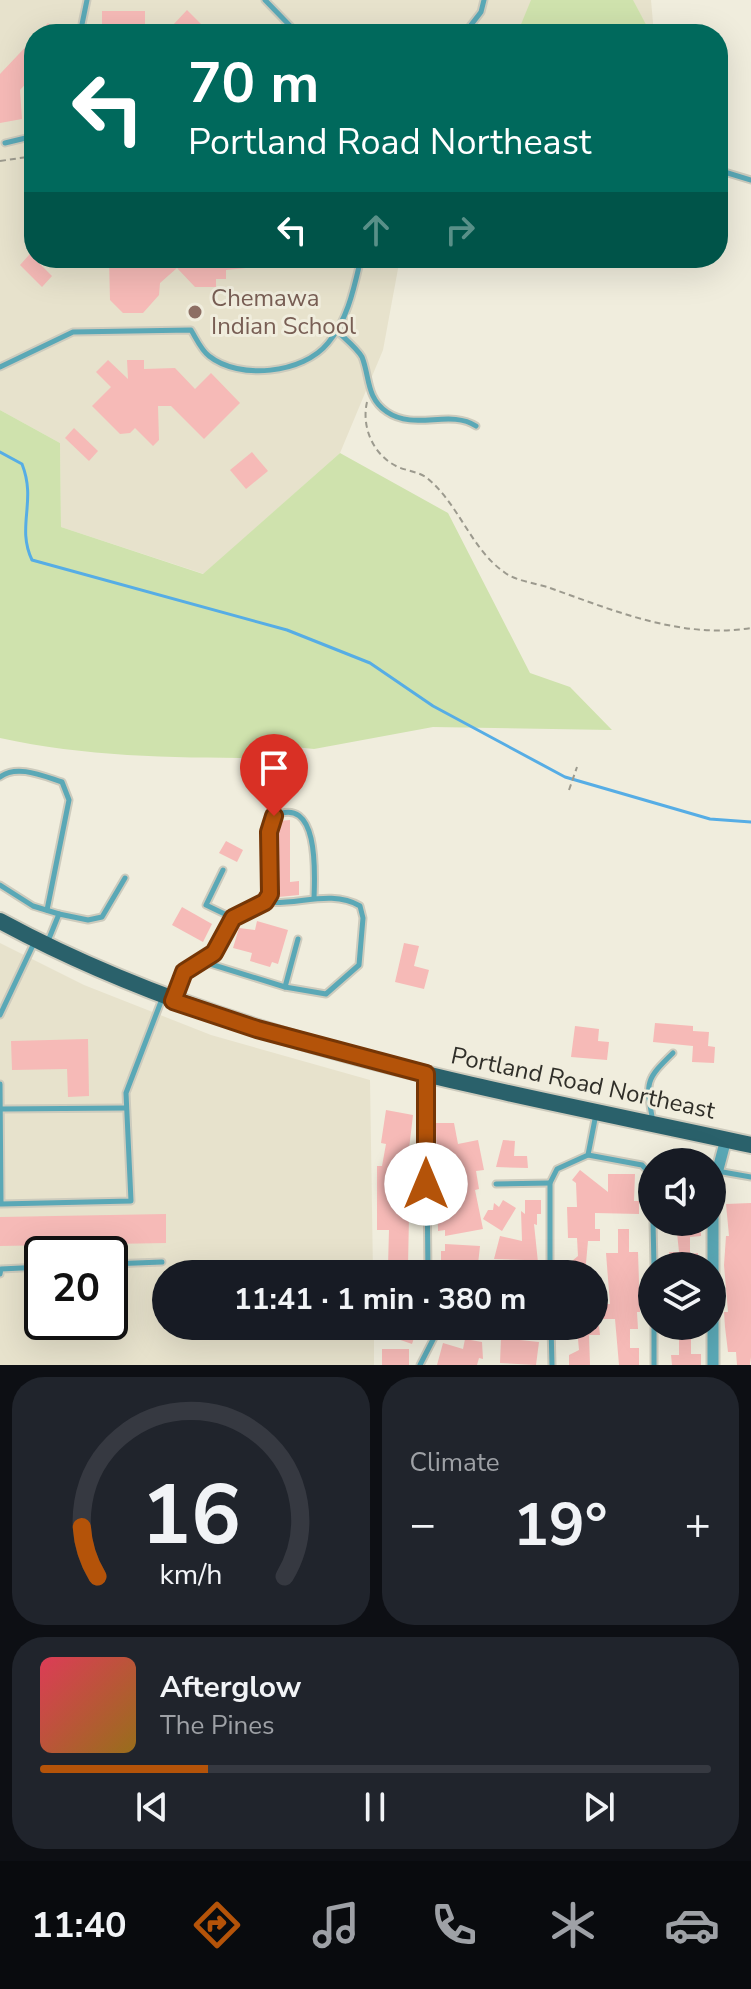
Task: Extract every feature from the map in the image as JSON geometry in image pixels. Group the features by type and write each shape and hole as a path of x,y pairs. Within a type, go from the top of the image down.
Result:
{"main road":[{"name":"Portland Road Northeast","path":"0,921 41,943 168,999 257,1029 426,1074 751,1145"}],"street":[{"path":"723,1148 726,1139"},
{"path":"713,1236 713,1365"}],"lane":[{"path":"82,24 87,0"},
{"path":"265,0 288,24"},
{"path":"472,24 481,12 484,0"},
{"path":"5,143 24,138"},
{"path":"728,173 751,180"},
{"path":"0,367 73,332 191,330 207,355 229,366 259,372 293,364 316,353 336,330 350,304 359,268"},
{"path":"336,330 361,356 369,393 384,411 408,422 465,419 476,426"},
{"path":"0,777 15,771 35,773 62,782 69,800 47,910"},
{"path":"265,902 270,894 269,832 274,816 282,812 293,812 308,824 315,860 314,898"},
{"path":"223,870 206,905 233,918"},
{"path":"0,885 33,906 88,920 102,917 125,878"},
{"path":"0,1084 1,1204 131,1201 126,1093 168,999 184,972 214,953 233,918 265,902 305,903 314,898 352,901 360,906 363,918 359,965 326,994 285,987 203,962"},
{"path":"0,1015 59,914"},
{"path":"285,987 298,939"},
{"path":"653,1123 646,1087 649,1075 673,1053"},
{"path":"426,1074 428,1260"},
{"path":"1,1109 126,1108"},
{"path":"588,1155 597,1110"},
{"path":"550,1260 550,1183 557,1169 588,1155 638,1164"},
{"path":"726,1173 751,1177"},
{"path":"496,1184 550,1183"},
{"path":"128,1263 152,1262"},
{"path":"0,1274 1,1269 24,1268"},
{"path":"420,1365 433,1340"},
{"path":"551,1340 552,1365"},
{"path":"654,1340 654,1365"}],"path":[{"path":"0,161 24,157"},
{"path":"369,393 365,413 375,451 396,467 424,476 454,505 481,547 504,573 644,620 717,633 751,628"},
{"path":"569,790 577,767"}],"shaded area":[{"name":"Chemawa Indian School","path":"0,0 651,0 653,24 24,24 24,268 398,268 383,350 340,453 204,574 61,527 60,443 0,410"},
{"path":"0,943 84,985 211,1035 370,1080 373,1260 152,1260 152,1340 374,1340 374,1365 0,1365"}],"green space":[{"path":"531,0 633,0 646,24 521,24"},
{"path":"0,410 60,443 61,527 203,574 340,453 448,513 530,673 570,687 612,730 433,727 314,749 265,744 264,758 98,753 0,738"}],"building":[{"path":"187,10 201,24 174,24"},
{"path":"102,11 145,11 145,24 102,24"},
{"path":"24,49 24,86 20,90 22,119 0,123 0,74"},
{"path":"24,261 24,268 44,268 52,276 42,287 20,265"},
{"path":"109,268 177,268 160,283 159,295 143,313 123,313 110,300"},
{"path":"177,268 246,268 226,270 226,279 216,279 216,287 195,287"},
{"path":"108,360 128,379 127,360 144,360 144,369 175,368 195,389 211,373 240,403 204,439 171,406 158,406 159,440 153,446 135,428 130,433 120,434 92,406 111,387 96,372"},
{"path":"74,428 98,451 89,461 65,438"},
{"path":"252,452 268,471 246,489 230,470"},
{"path":"290,820 290,882 299,881 299,895 279,897 278,821"},
{"path":"226,841 243,850 237,862 219,853"},
{"path":"182,907 212,924 203,942 172,925"},
{"path":"257,921 288,930 278,964 272,962 270,967 250,961 252,953 233,948 239,928 255,930"},
{"path":"404,943 419,946 414,966 429,970 424,989 395,982"},
{"path":"655,1023 693,1026 693,1031 709,1032 708,1046 715,1047 714,1063 692,1062 693,1046 653,1042"},
{"path":"575,1026 599,1029 598,1041 609,1042 607,1060 571,1057"},
{"path":"88,1039 89,1096 68,1097 67,1069 12,1070 11,1041"},
{"path":"386,1110 413,1115 407,1166 410,1166 408,1260 388,1260 389,1230 377,1230 377,1166 382,1166 386,1144 381,1143"},
{"path":"436,1123 454,1123 458,1144 478,1140 484,1170 476,1171 479,1189 475,1190 483,1229 445,1236 445,1230 438,1231"},
{"path":"503,1140 515,1141 514,1156 527,1156 528,1168 496,1167"},
{"path":"580,1170 608,1192 608,1174 635,1174 634,1201 638,1201 638,1214 595,1213 595,1229 600,1229 600,1241 588,1241 586,1260 573,1260 578,1256 577,1238 568,1238 567,1207 577,1207 576,1183 572,1180"},
{"path":"503,1200 516,1208 502,1231 483,1219 488,1210 493,1210 494,1203 499,1207"},
{"path":"525,1200 541,1200 541,1214 537,1214 537,1225 534,1224 538,1260 494,1259 500,1236 522,1241 521,1211 525,1214"},
{"path":"751,1203 750,1365 737,1365 736,1352 728,1352 725,1252 726,1236 729,1236 726,1204"},
{"path":"166,1214 166,1243 128,1244 128,1236 24,1236 24,1246 0,1246 0,1217"},
{"path":"618,1229 629,1229 629,1252 638,1252 638,1329 630,1329 630,1348 639,1348 639,1365 619,1365 615,1319 608,1319 610,1304 606,1253 618,1253"},
{"path":"677,1236 701,1236 690,1237 690,1252 679,1252"},
{"path":"445,1244 480,1246 478,1260 441,1260 441,1251 445,1251"},
{"path":"465,1340 482,1342 483,1359 479,1358 477,1365 437,1365 443,1343 463,1349"},
{"path":"501,1340 539,1342 536,1365 500,1363"},
{"path":"578,1340 589,1340 590,1365 569,1365 569,1355 579,1350"},
{"path":"679,1340 691,1340 691,1354 701,1354 701,1365 672,1365 671,1355 679,1355"},
{"path":"382,1349 409,1349 409,1365 382,1365"}],"waterway":[{"path":"0,452 22,464 28,490 26,536 32,560 287,630 370,663 433,706 565,777 710,819 751,822"}],"place":[{"name":"Chemawa Indian School","path":"195,312"}],"route":[{"path":"274,816 269,832 270,894 265,902 233,918 214,953 184,972 173,1001 319,1047 426,1074 426,1184"}]}
